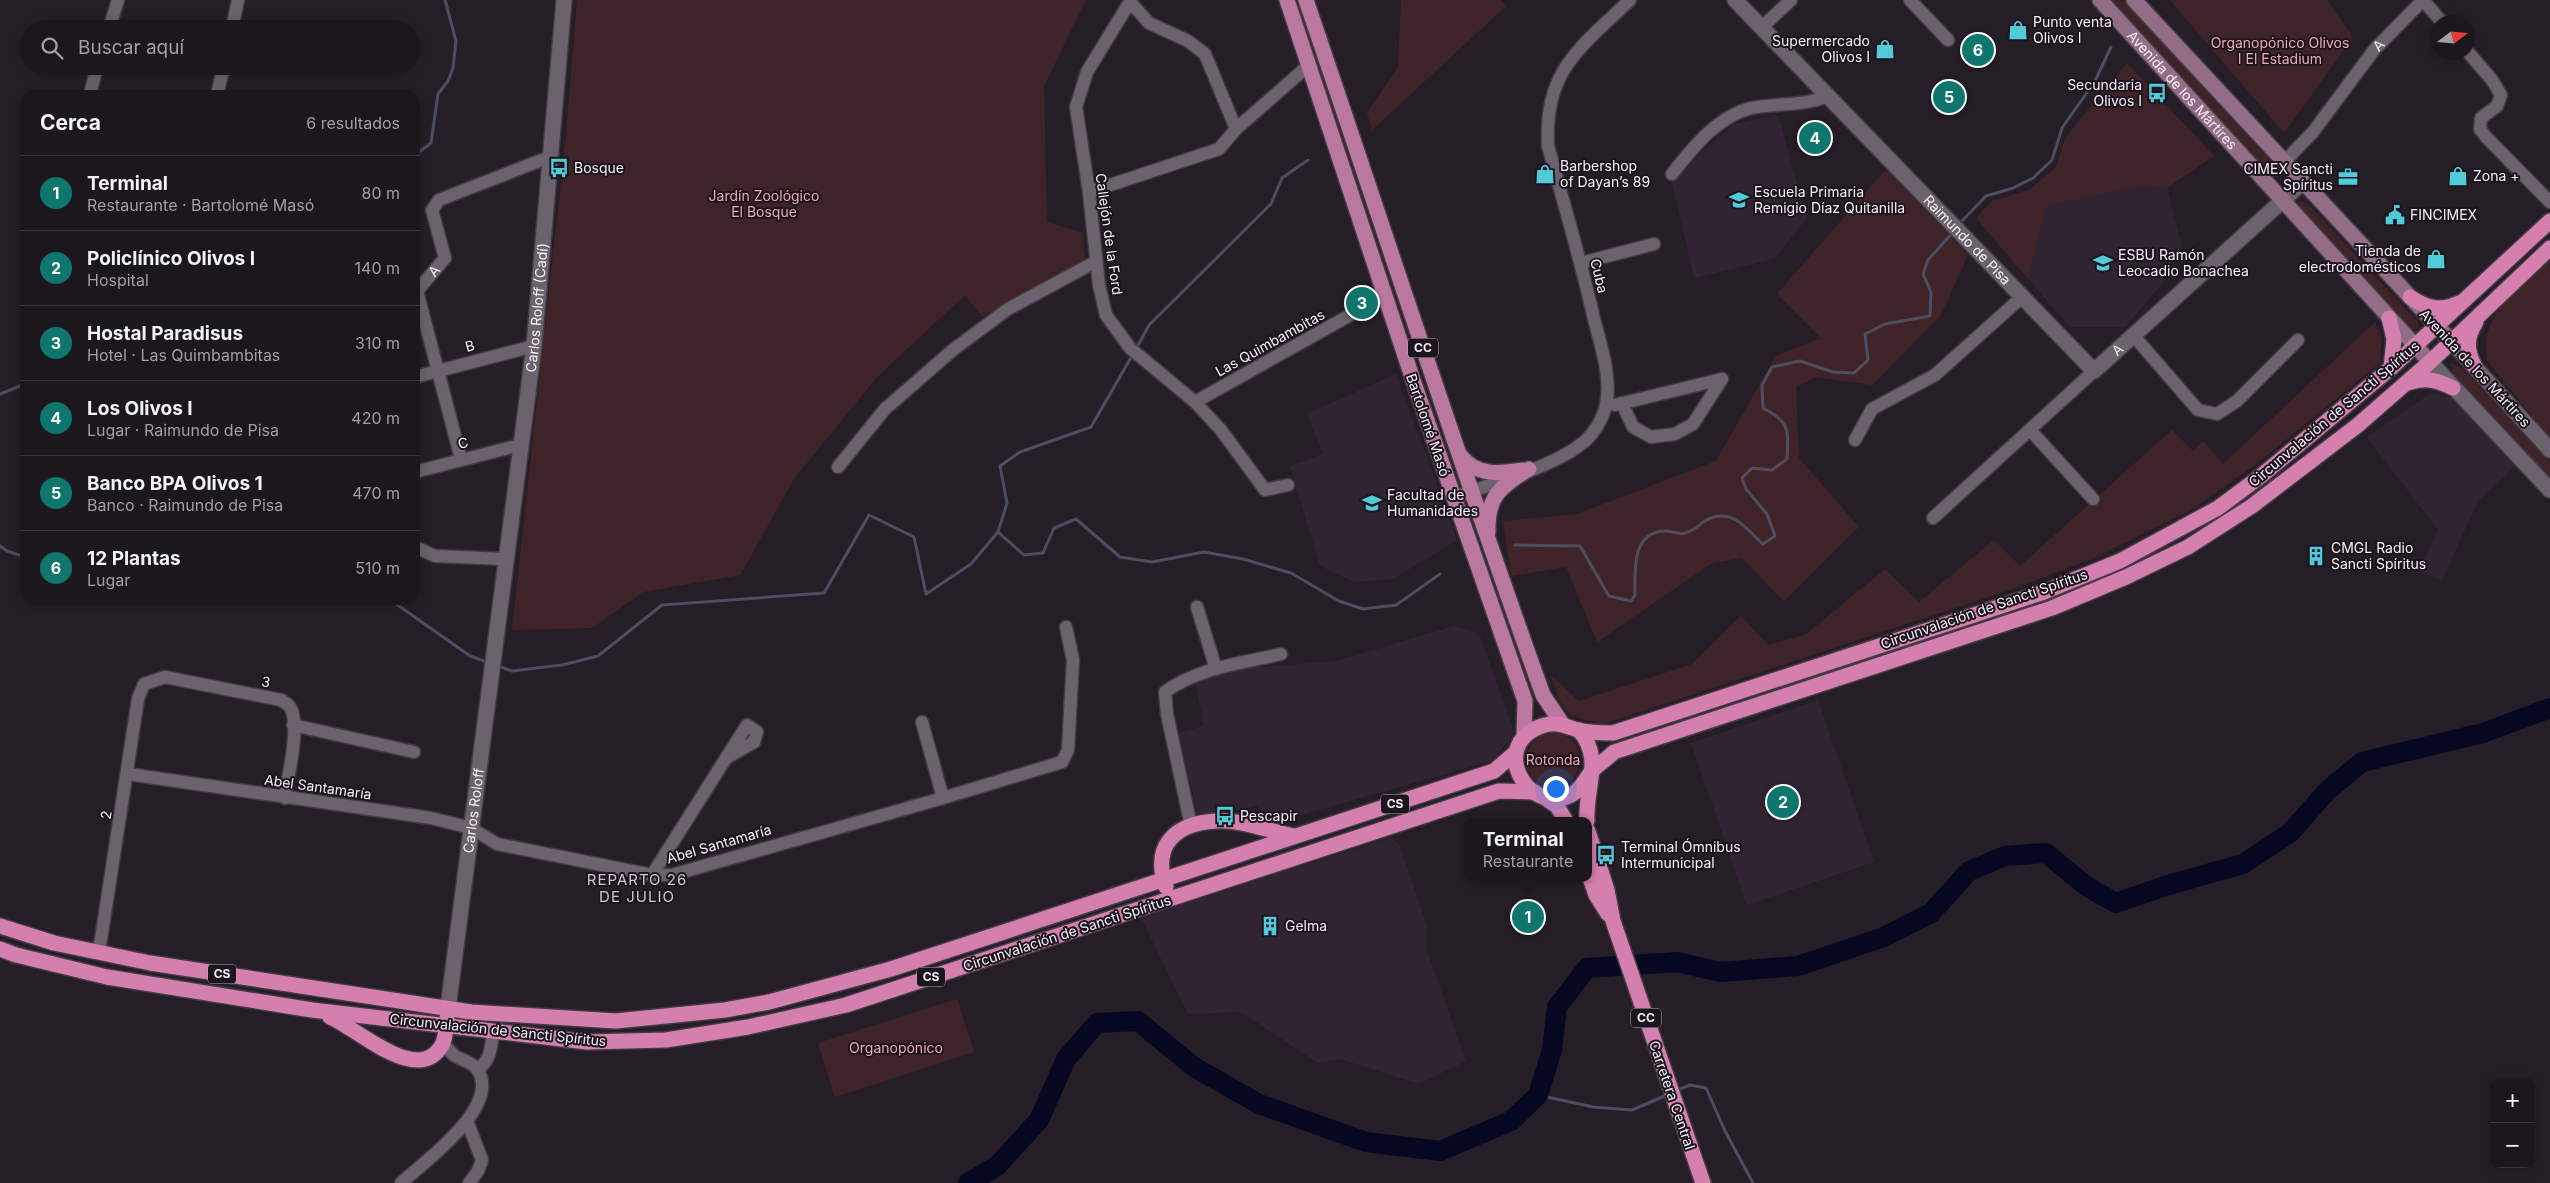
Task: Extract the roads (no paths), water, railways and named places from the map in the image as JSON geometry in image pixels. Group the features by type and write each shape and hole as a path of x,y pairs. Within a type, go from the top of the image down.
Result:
{"highway":[{"name":"Circunvalación de Sancti Spíritus","path":"1579,730 1600,734 1613,733 2044,592 2120,562 2218,508 2261,476 2415,346 2550,221"},
{"name":"Circunvalación de Sancti Spíritus","path":"1591,772 1614,752 2002,625 2126,577 2188,547 2252,506 2358,425 2452,342 2550,248"},
{"path":"2410,297 2424,306 2438,309 2451,307 2467,298"},
{"path":"2475,367 2468,346 2468,335 2481,313"},
{"path":"2389,318 2394,339 2390,368"},
{"path":"2406,384 2419,379 2438,380 2453,388"},
{"path":"1524,736 1543,725 1563,725 1579,730 1588,741 1592,751 1587,796 1587,817"},
{"name":"CC","path":"1515,753 1524,736"},
{"path":"1515,753 1516,767 1521,780 1557,806 1564,817"},
{"name":"Circunvalación de Sancti Spíritus","path":"0,926 54,943 150,963 448,1008 616,1021 740,1007 769,1002 891,969 1386,807 1494,771 1515,753"},
{"path":"1540,794 1556,799 1569,796 1578,790 1591,772"},
{"name":"Circunvalación de Sancti Spíritus","path":"0,949 16,955 107,977 312,1010 588,1042 666,1040 748,1028 846,1004 1499,790 1540,794"},
{"path":"1386,807 1400,824"},
{"path":"1170,899 1160,866 1164,847 1174,834 1191,826 1220,822 1240,824 1296,836"},
{"name":"CC","path":"1592,843 1608,890 1612,922"},
{"name":"CC","path":"1592,882 1596,894 1612,922"},
{"name":"Carretera Central","path":"1612,922 1703,1183"},
{"path":"312,1010 344,1023 386,1052 411,1061 436,1052 443,1044 448,1008"}],"main road":[{"name":"Bartolomé Masó","path":"1287,0 1453,498 1525,700 1524,736"},
{"name":"Bartolomé Masó","path":"1306,0 1388,239 1470,492 1543,695 1563,725"},
{"name":"Avenida de los Mártires","path":"2100,0 2430,362"},
{"name":"Avenida de los Mártires","path":"2134,0 2283,163 2452,342"},
{"path":"1456,450 1466,462 1477,470 1490,473 1529,469"},
{"path":"1491,551 1488,511 1494,495 1509,481 1529,469"}],"street":[{"path":"112,20 118,0"},
{"path":"234,20 238,0"},
{"name":"Carlos Roloff (Cadí)","path":"498,613 534,346 552,156 564,0"},
{"name":"Cuba","path":"1453,498 1565,456 1586,440 1599,424 1605,408 1607,384 1603,358 1581,263 1548,146 1547,129 1556,83 1570,61 1630,0"},
{"name":"Raimundo de Pisa","path":"1736,0 2094,371"},
{"path":"1762,27 1791,0"},
{"path":"1910,0 1948,40"},
{"path":"2423,0 2436,15"},
{"name":"A","path":"2283,163 2313,132 2374,50 2423,0"},
{"path":"1130,1 1149,22 1188,41 1205,54 1236,130"},
{"name":"Callejón de la Ford","path":"1130,1 1087,72 1076,107 1089,192 1095,262 1106,315 1130,348 1194,402 1221,430 1265,490 1288,485"},
{"path":"2475,60 2492,80 2501,95 2497,106 2482,118 2480,129 2486,138 2550,202"},
{"path":"1089,192 1219,149 1236,130 1309,66"},
{"path":"91,90 96,75"},
{"path":"218,90 222,75"},
{"path":"1672,174 1705,137 1734,114 1756,107 1809,104 1828,96"},
{"name":"A","path":"420,287 445,258 432,210 439,200 552,156"},
{"name":"A","path":"1932,518 2302,183"},
{"path":"1581,263 1654,244"},
{"path":"838,467 885,409 954,348 1008,309 1095,262"},
{"name":"Las Quimbambitas","path":"1194,402 1386,295"},
{"path":"1855,440 1872,409 1935,375 2022,297"},
{"name":"A","path":"420,302 461,459"},
{"path":"2133,336 2198,410 2217,414 2238,401 2298,340"},
{"name":"Avenida de los Mártires","path":"2452,342 2550,450"},
{"name":"B","path":"420,375 534,346"},
{"name":"Avenida de los Mártires","path":"2430,362 2550,490"},
{"path":"1605,408 1722,379 1693,424 1675,434 1651,438 1633,427 1622,404"},
{"path":"2030,430 2093,499"},
{"name":"C","path":"420,471 520,445"},
{"path":"420,549 435,556 505,559"},
{"path":"1197,607 1216,669"},
{"name":"Carlos Roloff","path":"448,1008 498,613"},
{"name":"Abel Santamaría","path":"128,774 431,818 471,828 497,844 652,876 672,874 943,798 1062,762 1068,750 1073,660 1066,626"},
{"path":"1191,826 1167,714 1165,692 1178,682 1216,669 1281,654"},
{"name":"3","path":"144,684 165,677 281,700 289,705 292,712 293,726 284,798"},
{"name":"2","path":"99,952 128,774 138,699 144,684"},
{"path":"922,722 943,798"},
{"path":"293,726 414,752"},
{"path":"652,876 726,758"},
{"path":"477,1068 484,1065 489,1054 493,1032"},
{"path":"401,1183 444,1146 467,1121 477,1105 482,1089 481,1077 477,1068 470,1062 455,1056 443,1044"},
{"path":"467,1121 482,1160 478,1171 469,1183"}],"waterway":[{"path":"420,151 431,143 438,94 448,81 453,68 456,41 445,0"},
{"path":"1959,224 1986,196 2013,188 2033,178 2052,160 2062,128 2095,81 2111,47"},
{"path":"1136,349 1149,325 1271,204 1282,178 1308,160"},
{"path":"1515,545 1580,546 1609,596 1631,601 1635,595 1637,554 1646,538 1655,533 1666,531 1680,534 1685,533 1693,530 1708,519 1727,516 1740,523 1763,544 1775,536 1767,514 1746,489 1742,478 1752,468 1772,470 1787,459 1788,441 1786,428 1779,418 1763,408 1762,385 1772,367 1800,361 1833,372 1854,373 1868,360 1865,334 1885,324 1930,316 1931,292 1923,274 1928,260 1954,231"},
{"path":"998,532 1007,503 1000,466 1020,452 1091,427 1133,354"},
{"path":"0,394 20,386"},
{"path":"498,666 512,671 562,665 598,656 662,605 824,593 869,515 914,537 926,594 971,564 998,532 1024,555 1043,553 1054,528 1076,519 1120,557 1152,562 1204,552 1243,559 1291,573 1339,601 1363,609 1396,605 1440,574"},
{"path":"0,546 7,551 20,555"},
{"path":"398,605 470,656 490,663"},
{"path":"968,1183 997,1166 1039,1120 1066,1059 1097,1023 1138,1021 1194,1067 1259,1104 1366,1142 1440,1151 1511,1121 1538,1095 1552,1050 1557,1007 1587,968 1677,962 1720,972 1798,966 1884,937 1931,913 1969,871 2005,856 2046,853 2086,886 2116,903 2168,885 2243,864 2290,833 2327,791 2362,762 2483,733 2550,708"},
{"path":"1675,1091 1690,1085 1706,1088 1725,1131 1753,1183"},
{"path":"1538,1095 1593,1107 1632,1110 1667,1095"}],"place":[{"name":"Punto venta Olivos I","path":"2018,30"},
{"name":"Supermercado Olivos I","path":"1885,49"},
{"name":"12 Plantas","path":"1978,50"},
{"name":"Secundaria Olivos I","path":"2157,93"},
{"name":"Banco BPA Olivos 1","path":"1949,97"},
{"name":"Los Olivos I","path":"1815,138"},
{"name":"Bosque","path":"559,168"},
{"name":"Barbershop of Dayan’s 89","path":"1545,174"},
{"name":"Zona +","path":"2458,176"},
{"name":"CIMEX Sancti Spíritus","path":"2348,177"},
{"name":"Escuela Primaria Remigio Díaz Quitanilla","path":"1739,200"},
{"name":"FINCIMEX","path":"2395,215"},
{"name":"Tienda de electrodomésticos","path":"2436,259"},
{"name":"ESBU Ramón Leocadio Bonachea","path":"2103,263"},
{"name":"Hostal Paradisus","path":"1362,303"},
{"name":"Facultad de Humanidades","path":"1372,503"},
{"name":"CMGL Radio Sancti Spíritus","path":"2316,556"},
{"name":"Policlínico Olivos I","path":"1783,802"},
{"name":"Pescapir","path":"1225,816"},
{"name":"Terminal Ómnibus Intermunicipal","path":"1606,855"},
{"name":"Terminal","path":"1528,917"},
{"name":"Gelma","path":"1270,926"}],"district":[{"name":"REPARTO 26 DE JULIO","path":"637,888"}],"park label":[{"name":"Organopónico Olivos I El Estadium","path":"2280,52"},
{"name":"Jardín Zoológico El Bosque","path":"764,204"},
{"name":"Rotonda","path":"1553,760"},
{"name":"Organopónico","path":"896,1048"}]}
